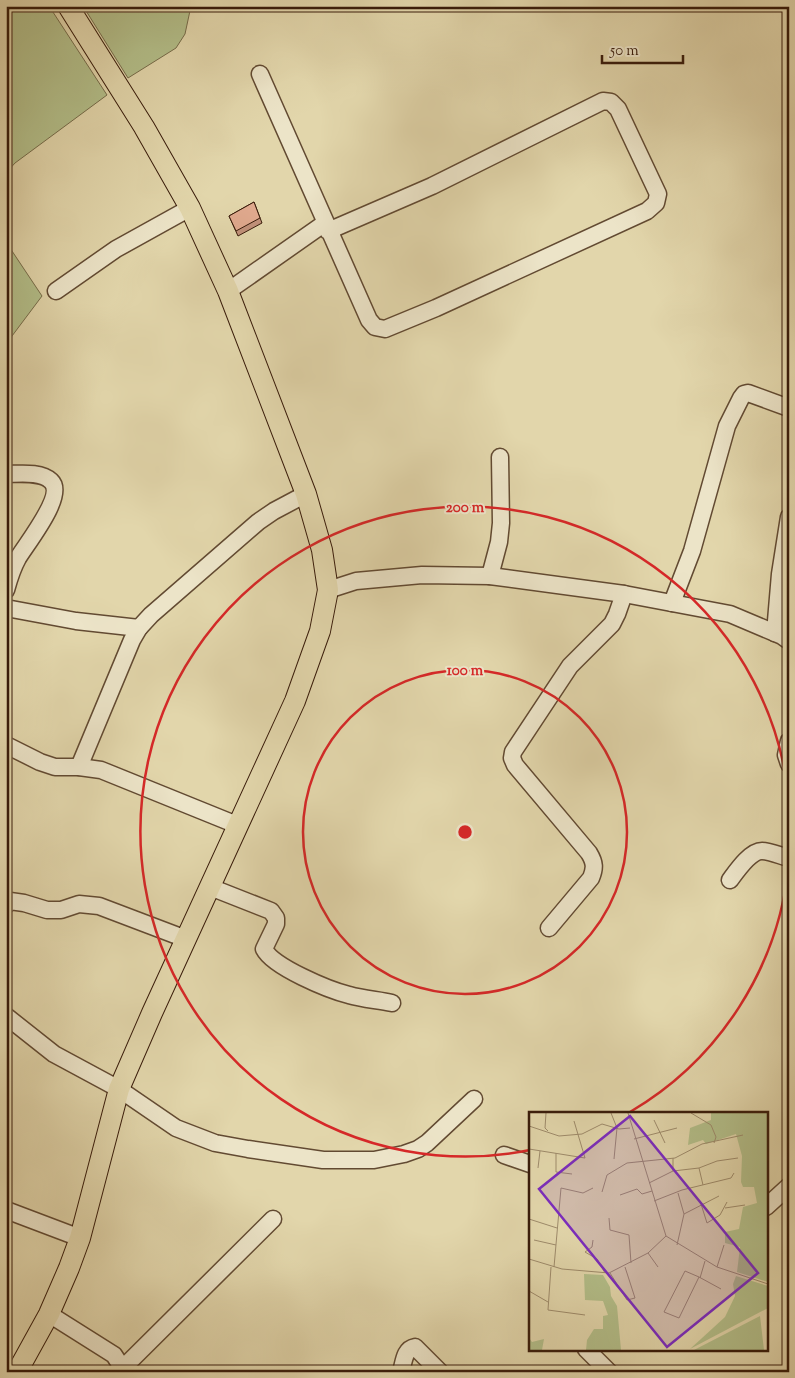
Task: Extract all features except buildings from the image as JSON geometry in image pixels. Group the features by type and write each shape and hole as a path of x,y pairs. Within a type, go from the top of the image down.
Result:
{"main road":[{"path":"17,1372 49,1314 80,1238 119,1090 237,825 295,702 320,631 328,590 322,550 306,494 228,292 190,208 144,127 68,6"}],"street":[{"path":"228,292 327,227 432,186 603,101 611,102 618,109 658,194 656,203 647,211 436,308 385,329 375,327 369,320 327,227 260,74"},
{"path":"56,291 116,249 190,208"},
{"path":"672,603 692,551 727,426 741,398 744,394 748,394 789,408"},
{"path":"490,576 502,523 500,457"},
{"path":"6,474 42,476 50,480 55,486 55,494 48,512 17,559 6,590"},
{"path":"79,767 123,661 139,628 151,615 258,522 306,494"},
{"path":"328,590 356,581 375,579 422,576 490,576 624,594 730,614 782,637 780,574 789,517"},
{"path":"549,928 590,878 594,870 594,862 590,853 514,765 513,752 570,666 612,624 624,594"},
{"path":"6,608 76,621 139,628"},
{"path":"789,741 786,755 789,764"},
{"path":"6,745 40,762 55,767 79,767 101,770 237,825"},
{"path":"730,880 747,859 755,853 761,851 789,858"},
{"path":"210,887 271,911 276,918 276,924 264,949 275,963 348,995 392,1003"},
{"path":"8,902 24,902 47,910 61,910 79,904 99,906 186,939"},
{"path":"6,1016 54,1054 119,1090 176,1128 208,1141 248,1149 323,1160 374,1160 404,1154 428,1143 474,1099"},
{"path":"504,1155 529,1164"},
{"path":"768,1205 789,1186"},
{"path":"6,1210 80,1238"},
{"path":"49,1314 114,1355 123,1371 273,1219"},
{"path":"402,1372 407,1351 415,1347 440,1372"},
{"path":"587,1350 610,1372"}],"green space":[{"path":"6,6 49,6 107,95 15,163 6,173"},
{"path":"83,6 191,6 185,34 176,48 128,78"},
{"path":"6,242 42,296 6,344"}]}
